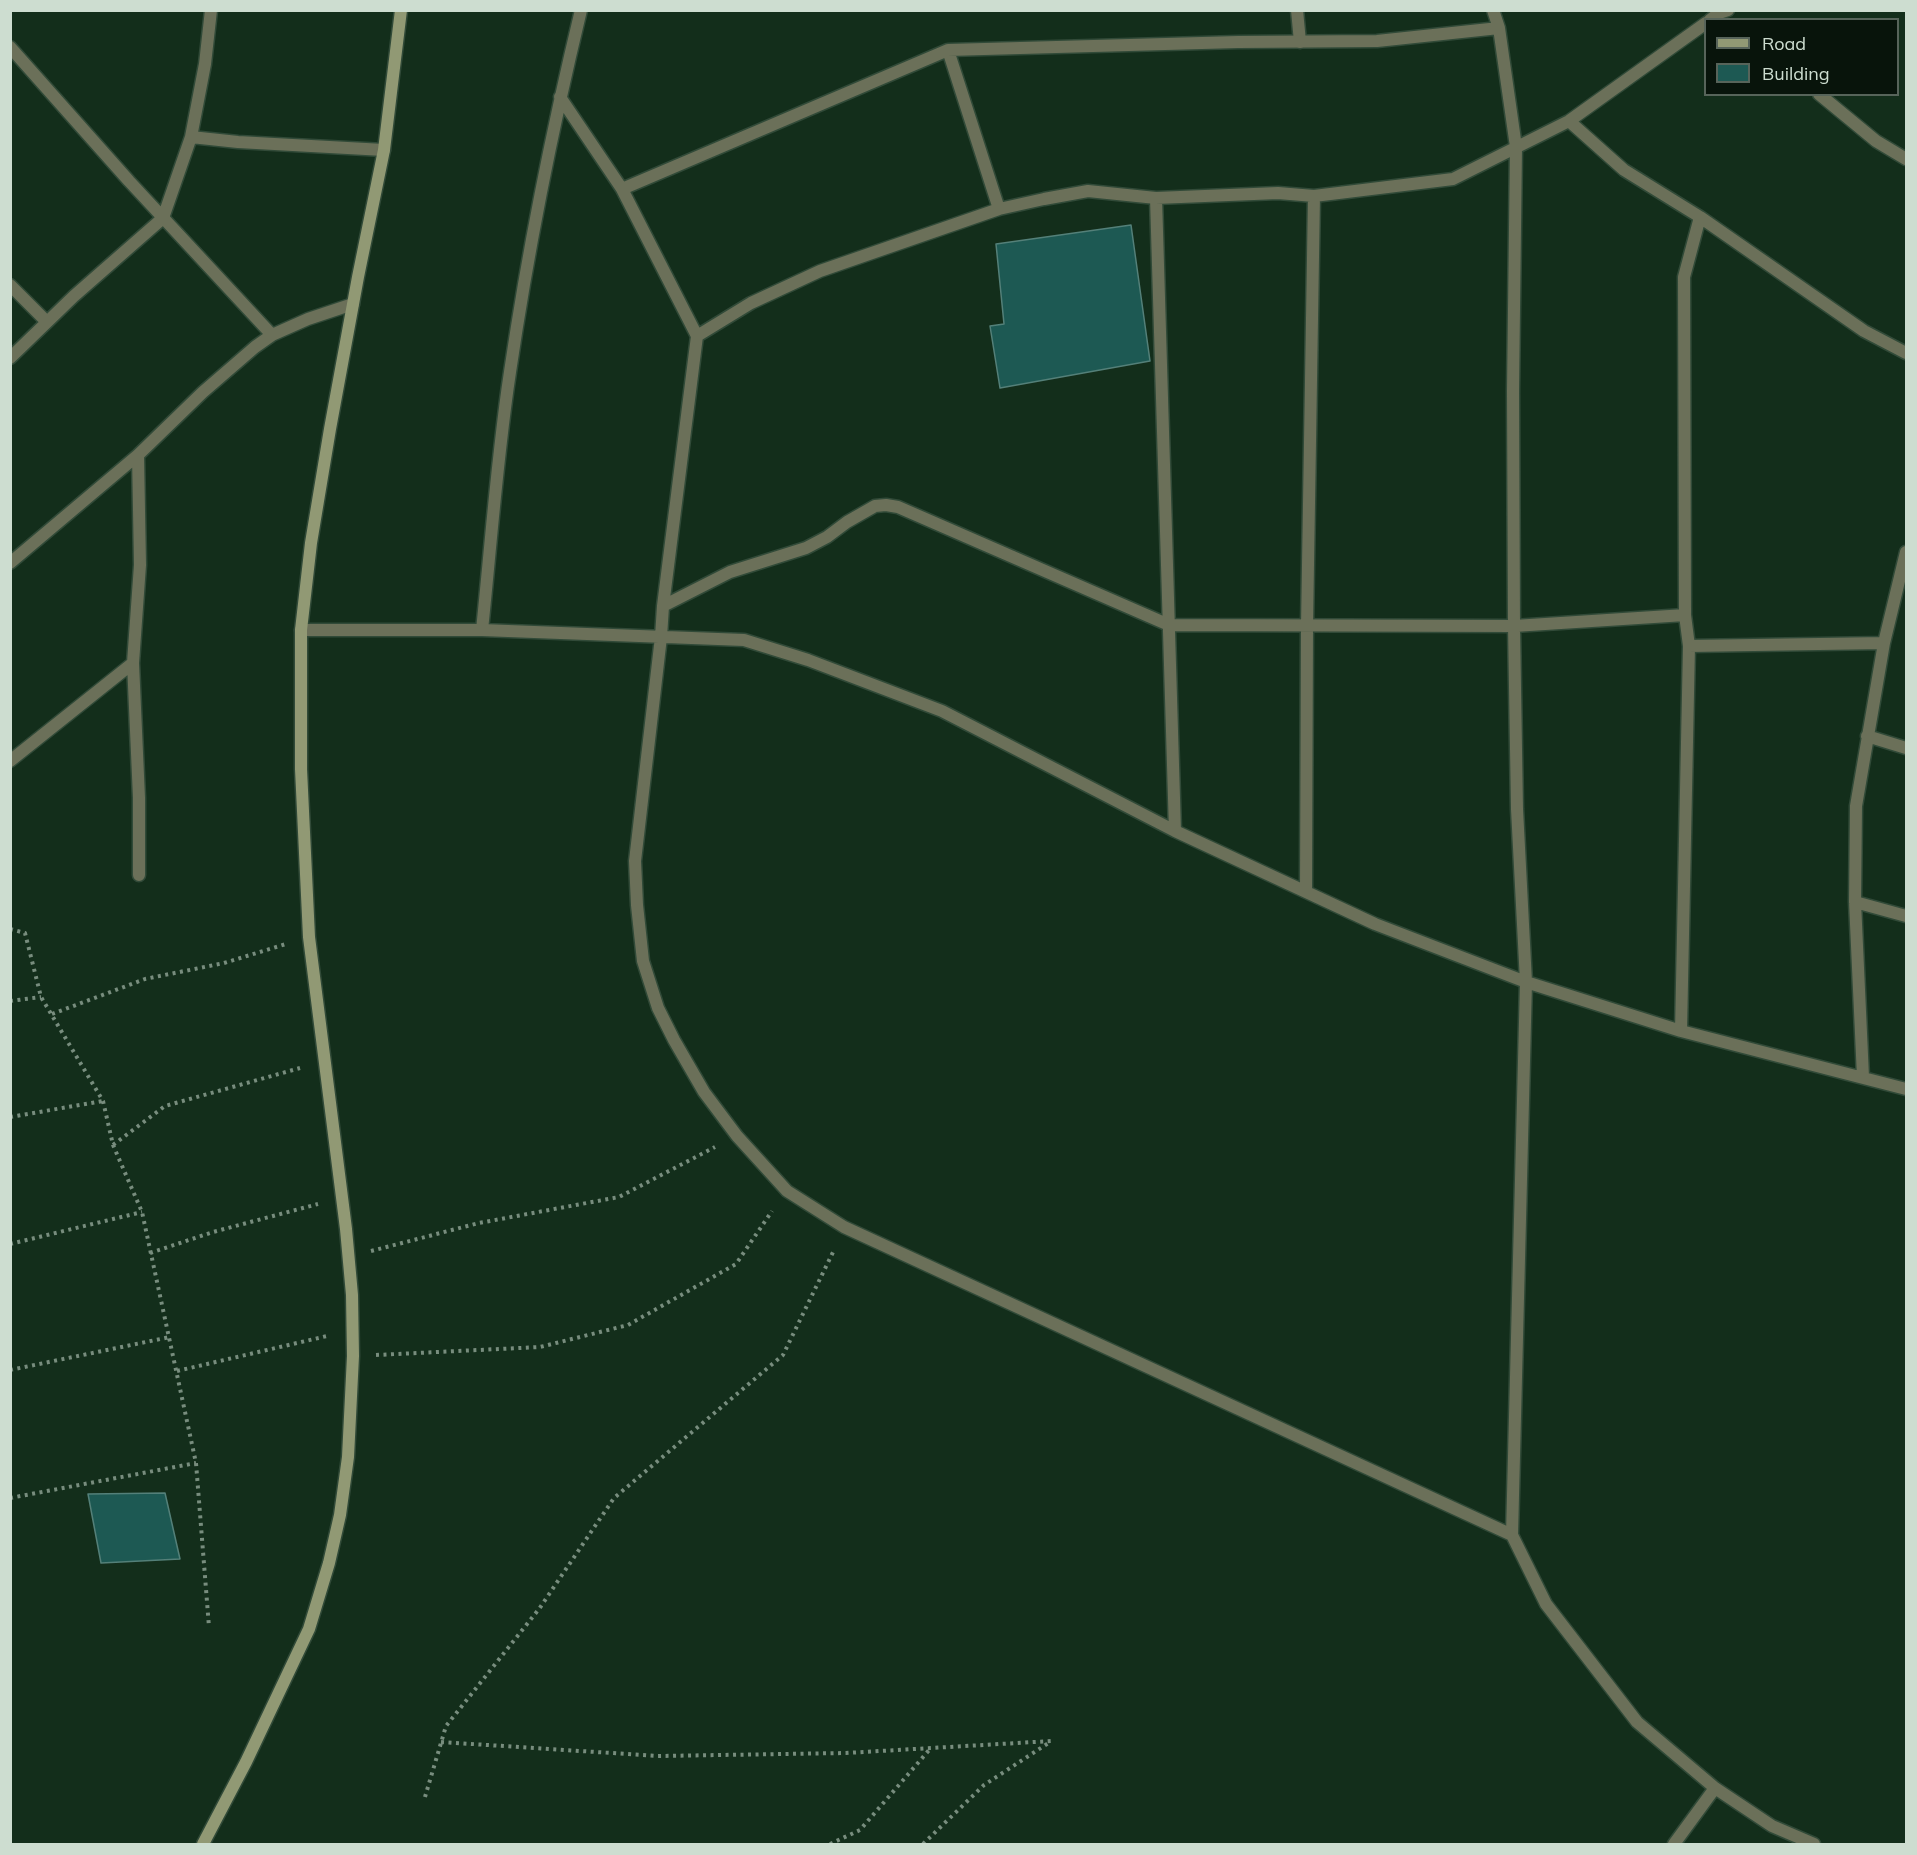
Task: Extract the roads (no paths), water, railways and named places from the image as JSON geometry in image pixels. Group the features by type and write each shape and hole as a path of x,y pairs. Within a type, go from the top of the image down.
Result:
{"street":[{"path":"10,358 74,296 163,218 191,137 205,64 211,10"},
{"path":"202,1845 266,1720 309,1629 329,1563 342,1503 348,1457 353,1356 349,1257 324,1062 317,985 309,937 301,769 301,630 319,496 384,150 401,10"},
{"path":"482,630 509,375 527,261 560,97 581,10"},
{"path":"1297,10 1300,42"},
{"path":"1492,10 1499,28 1516,147 1513,391 1514,626 1517,809 1526,982 1512,1535 1546,1604 1637,1722 1715,1788 1772,1826 1814,1845"},
{"path":"697,336 751,303 820,271 999,209 1088,191 1156,198 1278,193 1314,196 1453,179 1569,121 1704,24"},
{"path":"622,189 948,51 1377,41 1499,28"},
{"path":"10,46 163,218 272,334"},
{"path":"948,51 999,209"},
{"path":"1821,96 1876,141 1906,159"},
{"path":"560,97 622,189 697,336 663,606 635,861 637,905 644,961 658,1008 704,1092 737,1136 787,1191 844,1227 1512,1535"},
{"path":"1569,121 1624,170 1700,217 1864,331 1906,353"},
{"path":"191,137 257,144 384,150"},
{"path":"1306,891 1307,626 1314,196"},
{"path":"1156,198 1175,831"},
{"path":"1681,1030 1689,646 1685,615 1684,277 1700,217"},
{"path":"10,285 47,322"},
{"path":"10,563 138,455 236,363 272,334 354,304"},
{"path":"138,455 140,565 133,663 139,798 139,875"},
{"path":"663,606 730,572 806,548 875,506 886,505 909,512 1169,625 1514,626 1685,615"},
{"path":"1863,1077 1855,903 1856,806 1884,643 1906,554"},
{"path":"301,630 482,630 744,640 808,660 930,706 1175,831 1375,924 1526,982 1681,1030 1906,1089"},
{"path":"1689,646 1884,643"},
{"path":"10,761 133,663"},
{"path":"1868,736 1906,748"},
{"path":"1855,903 1906,916"},
{"path":"1674,1845 1715,1788"}]}
